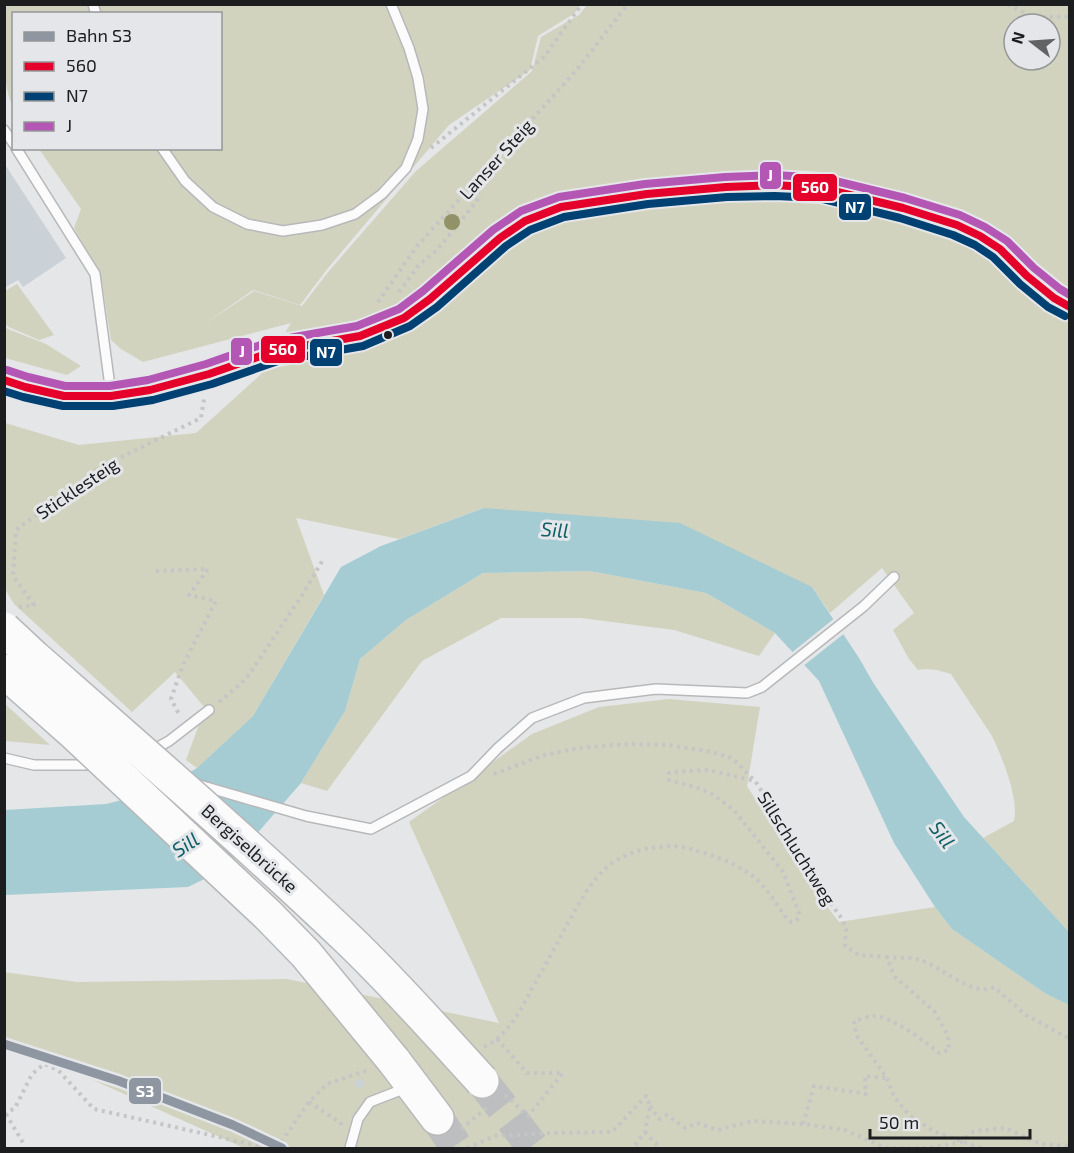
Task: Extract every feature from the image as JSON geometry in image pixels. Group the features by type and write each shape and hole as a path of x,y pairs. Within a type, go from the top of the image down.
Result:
{"highway":[{"name":"Bergiselbrücke","path":"9,618 34,657 244,842 349,940 430,1023 482,1081"},
{"name":"Bergiselbrücke","path":"4,671 75,734 268,915 306,954 446,1126"}],"main road":[{"path":"4,380 64,396 111,396 150,390 209,374 275,351 360,336 404,318 430,299 500,237 525,221 561,207 647,194 726,187 775,185 821,188 903,208 957,225 1000,249 1036,284 1053,298 1070,307"}],"lane":[{"path":"163,150 184,181 213,207 247,224 283,231 322,225 355,214 382,194 406,168 418,139 423,109 415,68 391,4"},
{"path":"17,150 95,274 110,373 111,396"},
{"path":"149,771 306,816 370,829 471,776 532,718 584,698 656,689 747,693 762,687 864,606 894,577"},
{"path":"4,758 34,765 129,763 168,741 209,710"},
{"path":"350,1149 358,1119 370,1102 403,1073"}],"path":[{"path":"406,168 544,57 582,4"},
{"name":"Lanser Steig","path":"372,307 379,301 417,246 575,72 628,4"},
{"path":"1008,4 1032,17 1070,17"},
{"path":"397,294 419,265 437,250 477,201 482,174"},
{"path":"379,301 388,297"},
{"name":"Sticklesteig","path":"9,618 34,605 13,576 16,530 99,468 201,418 209,374"},
{"path":"209,710 246,679 324,558"},
{"path":"156,571 208,569 189,595 216,601 182,667 171,699"},
{"path":"471,776 495,774 544,755 579,748 630,744 667,745 707,751 732,758 755,781"},
{"name":"Sillschluchtweg","path":"446,1126 504,1094 528,1116 563,1073 527,1073 497,1039 507,1030 522,1007 578,905 596,878 608,866 624,856 643,849 669,846 687,847 708,854 744,870 763,885 787,919 791,922 798,918 799,913 783,872 734,810 712,794 669,780 669,773 673,772 708,771 755,781 794,839 820,888 842,919 846,929 845,946 859,956 921,960 972,987 988,990 994,987 1026,1015 1070,1039"},
{"path":"887,957 894,976 934,1011 948,1035 949,1050 939,1053 919,1037 887,1019 873,1016 854,1021 856,1035 887,1078 894,1097 910,1116 935,1132 981,1149"},
{"path":"25,1146 5,1114 15,1108 33,1074 44,1064 58,1070 94,1109 268,1149"},
{"path":"803,1124 814,1086 866,1094 865,1076 887,1078"},
{"path":"467,1149 495,1136 612,1132 646,1096 659,1119 667,1115 686,1128 697,1123 718,1130 751,1121 803,1124 845,1130 886,1148 928,1148 961,1142 974,1131 1005,1128 1041,1144 1070,1146"},
{"path":"309,1102 341,1124 341,1133"},
{"path":"633,1149 645,1132 650,1106"},
{"path":"645,1132 660,1149"}],"green space":[{"path":"5,5 581,5 575,13 538,36 530,70 449,125 328,268 300,305 253,290 203,325 254,291 302,306 329,271 416,171 532,71 541,37 579,15 587,5 1069,5 1069,932 983,838 1014,821 1014,801 1005,766 992,736 951,674 937,670 918,670 909,659 893,630 914,613 882,568 830,613 812,587 484,508 399,539 296,518 324,595 253,716 197,768 186,760 205,708 175,672 132,712 14,604 5,589 5,423 79,445 196,433 260,375 291,323 143,362 121,349 111,340 101,277 74,228 81,209 40,150 222,150 222,12 12,12 12,104 5,71"},
{"path":"17,284 54,335 39,340 5,324 5,291"},
{"path":"4,327 46,344 81,366 67,375 5,358"},
{"path":"590,571 706,593 775,633 759,656 674,630 581,618 501,618 422,661 327,791 301,783 345,711 360,659 406,620 483,573"},
{"path":"669,699 760,707 747,786 806,879 839,922 935,907 952,929 1046,994 1069,1005 1069,1148 244,1148 44,1058 5,1051 4,972 77,982 287,979 499,1023 409,822 532,734 599,707"},
{"path":"5,704 50,745 5,741"}],"water":[{"name":"Sill","path":"484,508 680,523 812,587 964,817 1069,932 1069,1005 1046,994 952,929 894,843 819,681 775,633 706,593 590,571 483,573 406,620 360,659 345,711 301,783 227,868 188,887 5,895 5,810 106,804 157,791 197,768 253,716 341,567 381,546"}],"pier":[{"path":"836,617 846,632 802,667 790,654"}],"building":[{"path":"4,163 66,258 23,287 18,280 4,288"},
{"path":"361,1078 365,1085 359,1089 354,1082"}],"tunnel":[{"path":"482,1081 534,1148"},
{"path":"437,1118 457,1148"}],"rail line":[{"name":"S3","path":"4,1044 119,1081 233,1125 282,1148"}],"transit line":[{"name":"J","path":"7,370 65,386 110,386 148,380 206,364 272,341 357,326 399,309 493,230 521,211 559,197 645,184 725,177 775,175 823,178 905,198 960,215 1007,241 1034,268 1070,295"},
{"name":"560","path":"4,380 64,396 111,396 150,390 209,374 275,351 360,336 404,318 430,299 500,238 525,221 561,207 647,194 726,187 775,185 821,188 903,208 957,225 1000,249 1027,276 1054,298 1070,307"},
{"name":"N7","path":"4,391 63,406 113,406 153,400 212,384 278,361 363,346 410,326 437,307 506,246 530,230 564,217 648,204 727,197 819,198 900,218 953,235 975,245 993,257 1020,284 1048,307 1065,316"}]}
